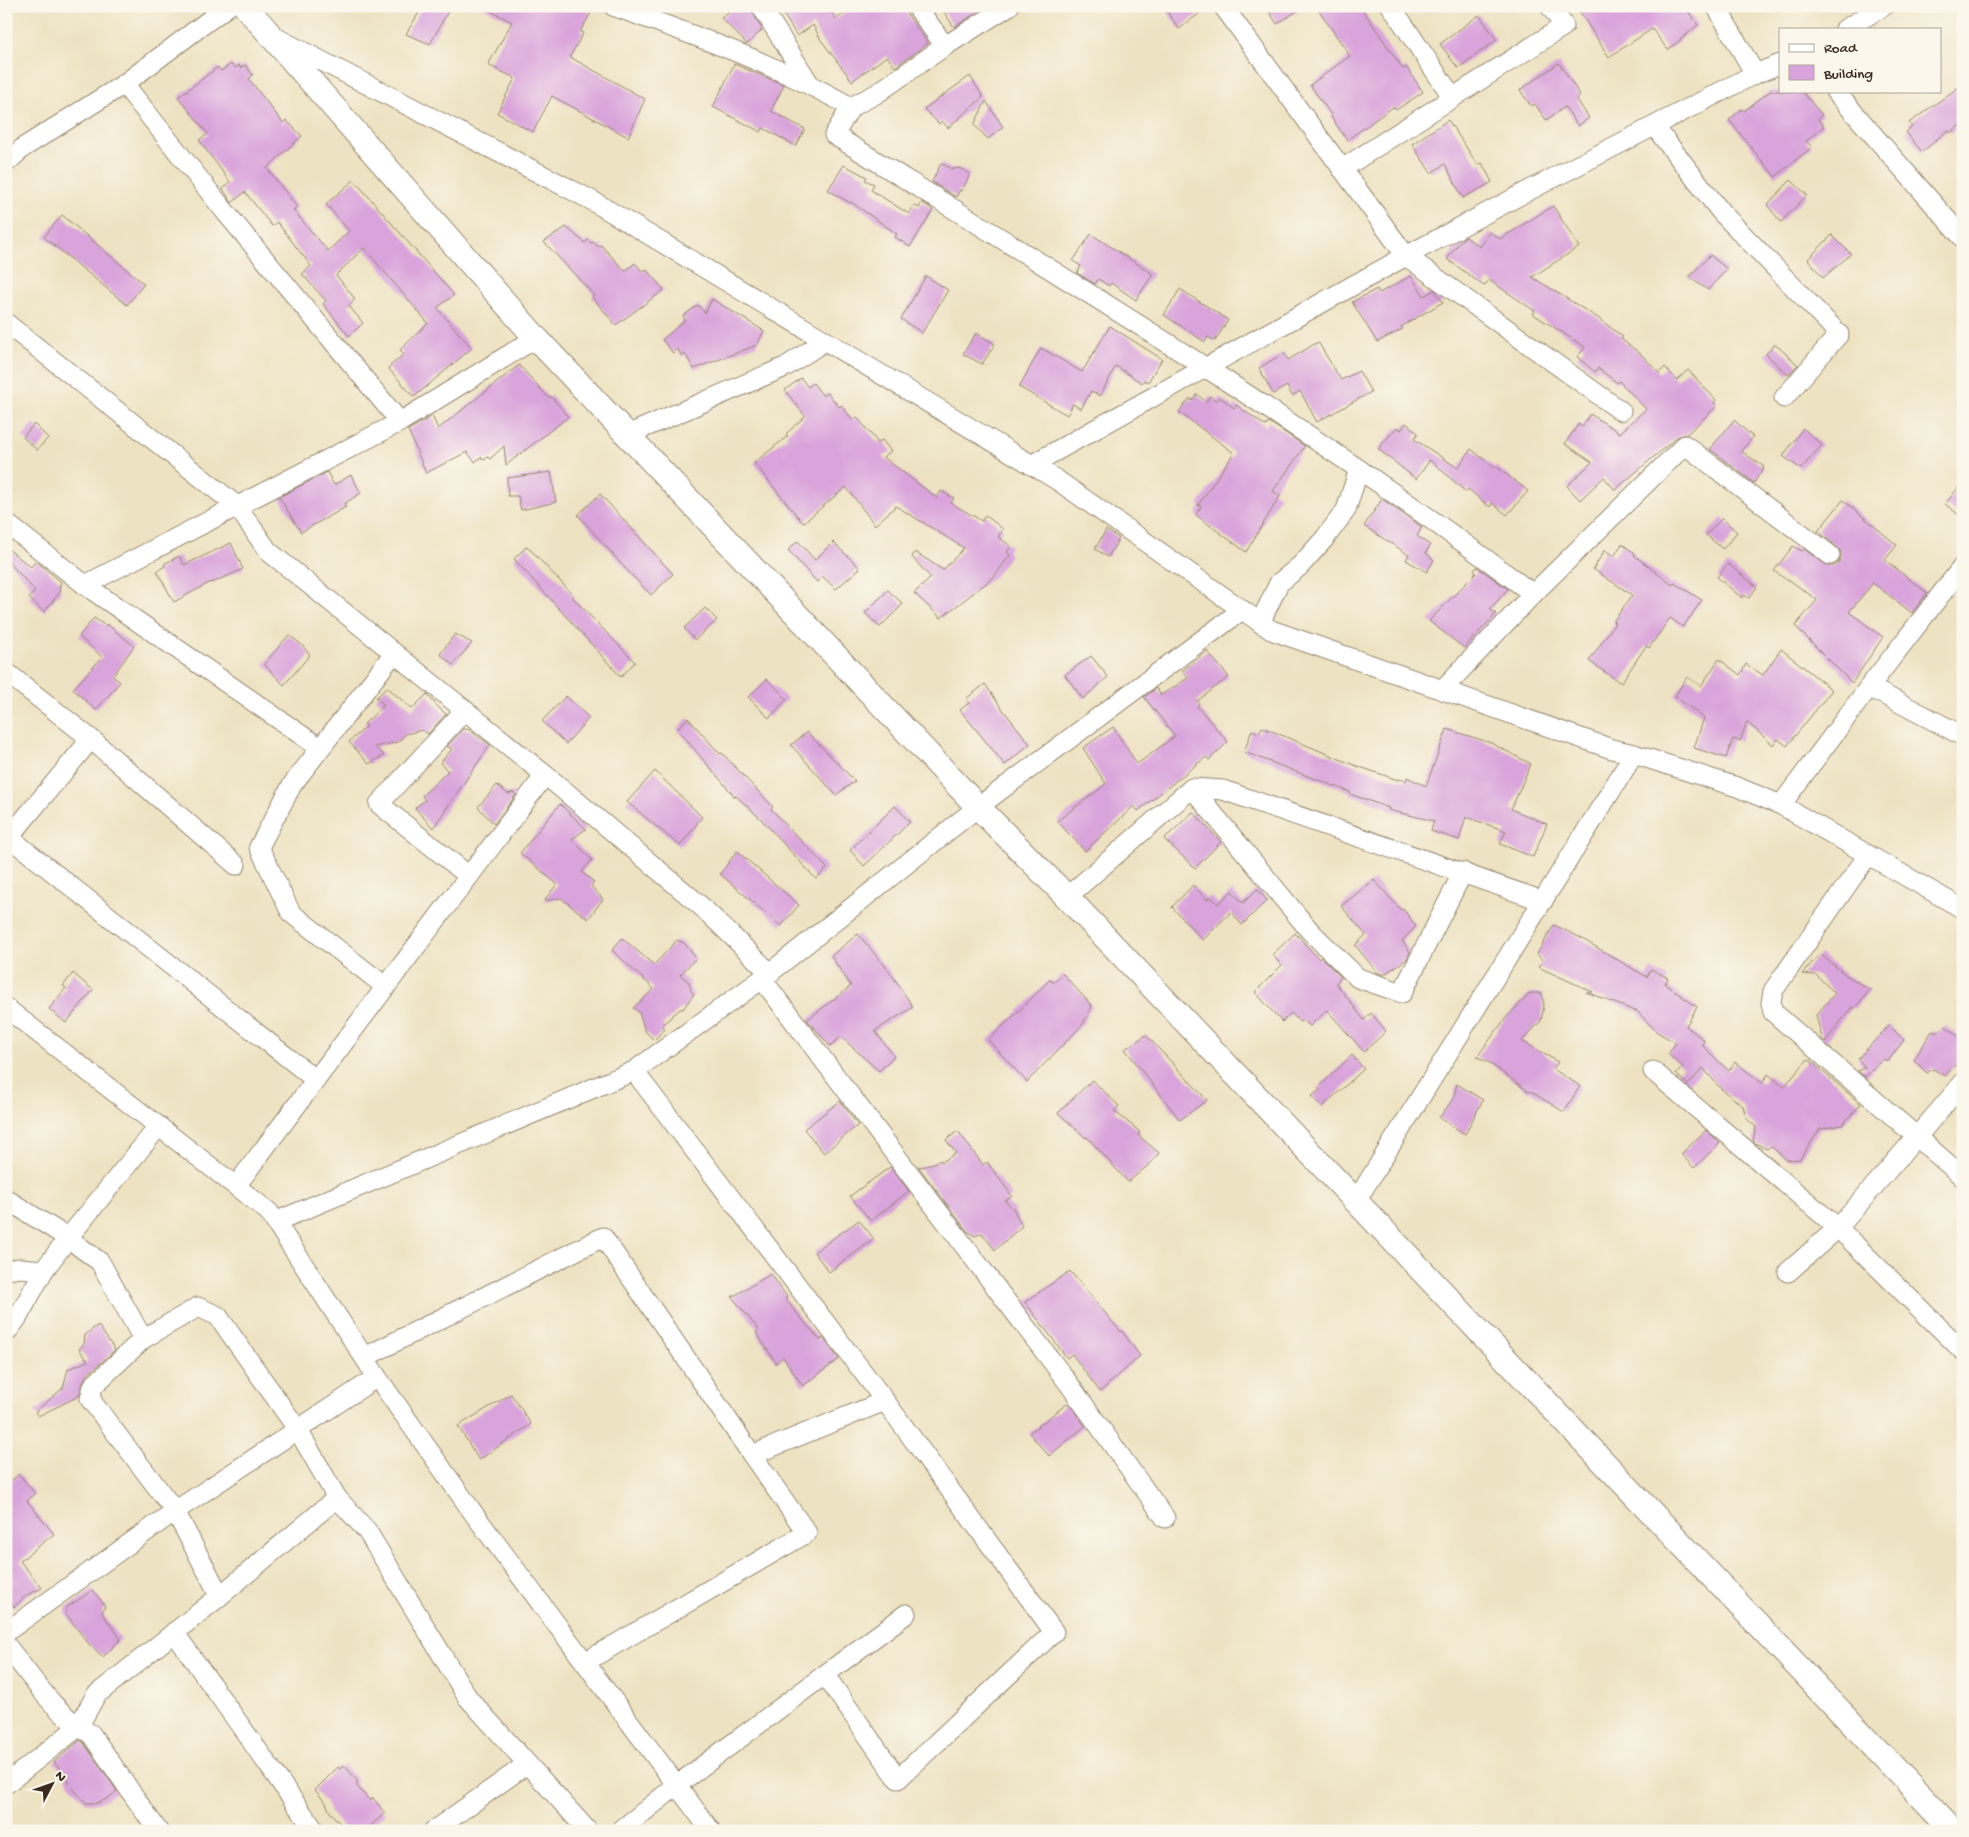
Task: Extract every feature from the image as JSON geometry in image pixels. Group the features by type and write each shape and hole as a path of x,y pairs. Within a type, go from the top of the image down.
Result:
{"main road":[{"path":"245,6 265,32 536,338 978,807 1067,896 1954,1831"}],"street":[{"path":"6,163 24,147 124,84 228,6"},
{"path":"613,6 671,27 809,83 851,107"},
{"path":"761,6 809,83"},
{"path":"916,6 945,46"},
{"path":"1009,6 945,46 876,94 851,107 834,134 1207,367 1359,469 1534,594"},
{"path":"1223,6 1406,256 1621,411"},
{"path":"1391,6 1453,98"},
{"path":"1342,169 1564,26 1550,6"},
{"path":"1716,6 1755,74"},
{"path":"1847,28 1884,6"},
{"path":"265,32 591,200 1057,480 1271,630 1612,749 1634,754 1736,787 1781,805 1963,909"},
{"path":"1031,465 1406,256 1755,74 1779,64"},
{"path":"124,84 227,214 400,422"},
{"path":"1835,92 1963,238"},
{"path":"1655,127 1721,212 1839,334 1784,398"},
{"path":"6,323 237,506 268,551 545,775 702,907 766,976 1069,1384 1165,1518"},
{"path":"85,585 400,422 536,338"},
{"path":"627,435 785,367 825,341"},
{"path":"1442,690 1534,594 1685,445 1830,555"},
{"path":"1260,623 1279,583 1300,566 1346,510 1359,469"},
{"path":"6,523 85,585 320,748"},
{"path":"1781,805 1868,687 1963,566"},
{"path":"275,1222 634,1071 766,976 978,807 1242,610"},
{"path":"386,987 291,913 259,847 292,785 394,653"},
{"path":"6,672 91,739 236,865"},
{"path":"1868,687 1963,736"},
{"path":"465,710 379,804 469,876"},
{"path":"91,739 7,838 316,1080"},
{"path":"1356,1201 1634,754"},
{"path":"236,1186 545,775"},
{"path":"1067,896 1192,788 1223,790 1543,901"},
{"path":"1192,788 1310,931 1358,978 1402,993 1463,872"},
{"path":"1868,855 1773,991 1771,1002 1773,1012 1963,1177"},
{"path":"6,1008 269,1212 377,1377 474,1514 711,1831"},
{"path":"1653,1070 1838,1228 1963,1350"},
{"path":"634,1071 885,1401 1054,1632 898,1780 825,1675"},
{"path":"1788,1272 1838,1228 1963,1083"},
{"path":"6,1333 18,1317 44,1270 159,1126"},
{"path":"6,1199 68,1238 100,1262 143,1339"},
{"path":"364,1357 603,1238 808,1533 585,1662"},
{"path":"6,1270 20,1268 44,1270"},
{"path":"220,1596 175,1511 90,1399 93,1386 143,1339 198,1307 218,1316 298,1430 337,1498 368,1531 468,1698 588,1831"},
{"path":"6,1632 175,1511 377,1377"},
{"path":"752,1455 885,1401"},
{"path":"6,1784 78,1727 96,1695 220,1596 337,1498"},
{"path":"620,1831 677,1785 906,1614"},
{"path":"174,1632 315,1831"},
{"path":"6,1645 59,1710 78,1727 91,1734 158,1831"},
{"path":"433,1831 526,1764"}],"building":[{"path":"423,6 451,6 430,44 406,34"},
{"path":"481,6 574,6 591,13 580,32 583,33 570,57 645,99 628,137 552,96 533,132 497,113 515,78 488,65 512,22"},
{"path":"739,6 750,6 762,30 747,44 721,18"},
{"path":"778,6 827,6 836,19 856,6 901,6 928,43 895,67 887,56 852,81 821,40 813,25 797,36"},
{"path":"940,6 987,6 954,27"},
{"path":"1163,6 1209,6 1179,29"},
{"path":"1276,6 1305,6 1277,24 1269,11"},
{"path":"1316,6 1360,6 1403,69 1406,67 1423,92 1396,110 1393,107 1347,140 1310,85 1350,56"},
{"path":"1576,6 1684,6 1698,25 1668,50 1652,29 1609,57"},
{"path":"1479,15 1497,40 1458,68 1440,44"},
{"path":"1559,63 1580,95 1577,100 1589,118 1578,126 1565,107 1546,120 1535,104 1531,106 1520,90"},
{"path":"231,64 235,68 239,65 240,68 245,65 253,75 249,79 283,123 286,120 302,136 267,168 297,207 293,210 328,251 349,231 326,204 354,180 454,295 437,308 472,348 414,397 388,368 404,354 400,350 428,323 364,248 336,275 355,299 349,306 363,323 349,336 323,304 326,301 302,274 311,266 277,222 272,226 245,192 232,203 223,189 230,182 199,140 208,134 178,97 218,67 221,71"},
{"path":"734,64 784,85 771,111 805,129 796,146 763,128 761,132 713,107"},
{"path":"970,76 983,97 948,128 942,121 939,124 924,109"},
{"path":"1963,84 1963,123 1950,133 1948,130 1922,152 1906,132 1912,127 1909,123"},
{"path":"1770,91 1803,92 1822,115 1818,119 1824,126 1806,141 1812,147 1775,177 1729,120 1742,109 1744,111"},
{"path":"986,101 1003,127 988,139 974,125"},
{"path":"1448,120 1478,165 1482,163 1492,182 1463,198 1445,164 1431,173 1412,144"},
{"path":"941,163 952,169 959,168 970,174 962,191 960,190 956,197 932,182"},
{"path":"844,165 867,177 865,180 874,184 871,190 909,214 914,205 919,208 922,202 933,210 910,247 895,237 897,234 851,202 828,190"},
{"path":"1791,180 1807,195 1781,222 1767,205"},
{"path":"1553,206 1579,247 1532,277 1598,318 1623,337 1621,339 1642,355 1659,373 1665,367 1677,380 1688,370 1716,400 1714,403 1717,406 1687,434 1677,437 1615,490 1604,477 1580,500 1567,486 1592,462 1565,444 1579,423 1582,427 1590,414 1620,433 1646,409 1619,381 1617,383 1598,368 1595,372 1577,357 1585,347 1533,314 1535,311 1489,280 1484,286 1447,259 1462,239 1466,237 1480,247 1490,232 1500,239"},
{"path":"62,215 144,284 127,305 44,237"},
{"path":"566,227 585,243 588,240 598,247 601,245 625,271 635,263 643,272 646,269 664,290 616,325 592,297 594,295 544,242"},
{"path":"1091,234 1153,274 1136,300 1111,283 1109,286 1098,279 1095,284 1077,273 1081,266 1073,261"},
{"path":"1832,235 1851,254 1823,278 1808,259"},
{"path":"1710,255 1727,269 1708,290 1689,277"},
{"path":"926,276 948,290 922,333 901,319"},
{"path":"1411,276 1424,296 1434,290 1443,302 1401,327 1403,329 1377,342 1352,302 1377,289 1379,293"},
{"path":"1180,289 1228,320 1215,341 1208,337 1205,342 1164,315"},
{"path":"712,299 764,331 757,345 694,369 685,354 682,356 677,349 673,353 662,340 685,320 683,316 698,305 705,313"},
{"path":"1110,326 1162,359 1148,382 1144,380 1142,383 1116,366 1100,396 1091,391 1081,409 1073,404 1067,415 1019,387 1041,348 1082,372"},
{"path":"976,333 995,344 982,364 963,354"},
{"path":"1318,342 1341,380 1359,371 1371,392 1317,422 1300,391 1292,396 1287,386 1273,394 1259,368 1284,353 1288,360"},
{"path":"1775,344 1798,365 1788,375 1766,354"},
{"path":"519,365 549,398 551,396 568,417 506,465 504,446 490,459 488,457 484,460 481,457 475,462 467,452 426,473 408,430 432,416 438,429"},
{"path":"801,378 808,387 813,383 823,396 828,393 853,420 857,417 878,443 882,440 891,451 883,457 937,498 941,491 954,498 951,503 982,521 985,515 1003,529 998,537 1011,546 1007,552 1010,555 994,577 941,618 914,593 931,578 912,557 915,552 943,570 964,548 896,506 875,525 846,487 803,523 754,463 788,436 786,434 805,416 785,390"},
{"path":"1197,394 1206,402 1210,396 1217,401 1220,397 1234,408 1236,405 1266,426 1269,422 1305,446 1273,491 1280,496 1246,552 1196,515 1201,506 1198,505 1234,453 1179,412 1190,398 1192,401"},
{"path":"1734,420 1753,437 1741,451 1764,467 1754,483 1710,449"},
{"path":"1406,423 1418,433 1414,439 1458,468 1471,449 1528,491 1507,515 1492,503 1490,507 1468,489 1466,492 1430,460 1416,479 1378,449 1397,427 1401,430"},
{"path":"34,424 48,438 37,450 23,437"},
{"path":"1803,428 1822,445 1801,469 1783,456"},
{"path":"327,472 334,485 351,475 361,493 344,504 346,507 301,532 279,497"},
{"path":"551,472 556,502 521,510 518,496 508,496 507,478"},
{"path":"1963,482 1963,518 1945,504"},
{"path":"600,494 673,574 651,595 578,515"},
{"path":"1382,499 1422,527 1417,536 1430,545 1426,553 1434,560 1427,572 1406,560 1409,555 1364,526"},
{"path":"1843,500 1897,545 1885,560 1927,593 1912,613 1873,583 1849,612 1883,637 1852,683 1795,626 1817,600 1774,571 1793,546 1802,551 1804,549 1828,566 1834,566 1839,562 1840,550 1818,531"},
{"path":"1722,518 1737,532 1723,549 1706,535"},
{"path":"1106,530 1119,538 1108,557 1095,549"},
{"path":"798,541 815,560 833,542 860,568 836,589 822,576 817,582 788,550"},
{"path":"231,543 243,569 211,582 174,602 157,571 165,566 164,564 179,556 184,565"},
{"path":"1622,544 1672,585 1674,583 1702,600 1683,627 1670,618 1649,648 1646,646 1621,683 1589,661 1632,595 1593,569 1605,550 1614,556"},
{"path":"527,546 574,596 572,597 635,662 621,677 514,559"},
{"path":"8,549 31,567 36,561 61,582 59,588 61,591 44,612 29,598 35,591 6,559"},
{"path":"1728,564 1757,587 1749,598 1744,595 1742,598 1717,577"},
{"path":"1477,567 1508,589 1490,609 1496,614 1464,648 1429,621 1476,573 1474,570"},
{"path":"888,590 903,604 880,627 865,613"},
{"path":"705,608 717,620 695,640 684,628"},
{"path":"94,618 106,626 107,624 134,646 113,676 120,682 96,710 73,689 102,657 79,636"},
{"path":"455,634 472,643 453,665 440,654"},
{"path":"289,635 302,645 310,655 284,685 264,664"},
{"path":"1781,649 1832,690 1787,746 1778,739 1773,745 1747,722 1740,741 1733,739 1726,758 1694,748 1704,718 1675,696 1687,677 1701,686 1719,659 1740,675 1746,664 1763,675"},
{"path":"1207,651 1229,677 1197,701 1199,704 1197,706 1228,742 1209,760 1206,757 1138,811 1134,806 1085,851 1057,821 1106,784 1083,748 1113,727 1137,764 1175,736 1144,697 1156,688 1161,695 1188,678 1182,671"},
{"path":"1091,656 1108,677 1083,699 1065,675"},
{"path":"767,679 787,699 769,718 748,697"},
{"path":"985,684 1030,744 1005,765 960,710 969,703 966,699"},
{"path":"387,687 412,709 427,694 446,714 428,734 422,730 406,734 398,742 375,747 384,755 369,764 349,742 367,726 364,724 384,705 376,698"},
{"path":"566,696 589,718 566,744 542,721"},
{"path":"688,718 720,754 722,753 773,807 771,809 827,868 816,879 761,819 735,797 677,729"},
{"path":"1262,727 1354,765 1398,780 1406,781 1407,777 1426,786 1447,729 1491,743 1531,764 1511,809 1547,824 1533,857 1500,844 1506,831 1466,817 1459,840 1431,831 1434,821 1388,810 1389,808 1350,794 1350,792 1244,752 1252,730 1259,733"},
{"path":"464,728 490,745 433,828 415,808 425,800 422,796 448,771 440,763 452,749 447,746"},
{"path":"807,732 855,781 836,795 791,745"},
{"path":"655,771 702,817 680,846 627,802"},
{"path":"497,785 508,794 513,792 516,795 494,824 478,807"},
{"path":"560,804 586,829 572,839 592,860 582,872 594,882 591,886 603,899 588,919 561,898 544,901 557,884 520,853"},
{"path":"895,806 910,822 864,866 850,850"},
{"path":"1193,812 1221,842 1195,868 1164,839"},
{"path":"737,851 799,905 781,926 720,874"},
{"path":"1374,880 1401,910 1403,909 1416,926 1402,941 1410,952 1407,959 1383,975 1377,972 1355,945 1366,935 1341,906"},
{"path":"1193,885 1207,900 1210,896 1218,904 1232,891 1243,903 1257,889 1267,900 1242,925 1231,912 1203,940 1172,907"},
{"path":"1554,925 1579,937 1647,977 1651,969 1668,978 1665,984 1697,1007 1686,1026 1704,1040 1703,1046 1729,1071 1735,1062 1762,1083 1768,1074 1784,1087 1808,1059 1861,1104 1842,1125 1820,1129 1800,1159 1787,1160 1771,1146 1767,1149 1755,1143 1753,1141 1756,1127 1746,1118 1743,1106 1721,1089 1703,1068 1688,1085 1676,1074 1683,1067 1668,1054 1676,1043 1657,1032 1635,1009 1635,1011 1586,992 1593,992 1538,967 1543,961 1537,954"},
{"path":"1295,933 1319,959 1321,957 1341,977 1336,983 1364,1020 1371,1013 1386,1031 1364,1052 1327,1010 1310,1026 1303,1020 1300,1022 1291,1013 1282,1022 1255,992 1282,965 1272,955"},
{"path":"858,934 890,972 913,1007 875,1031 894,1056 879,1071 841,1037 830,1046 807,1020 851,986 831,956"},
{"path":"622,938 654,965 677,940 684,943 696,958 680,975 689,982 691,991 694,994 683,1009 680,1009 662,1025 665,1029 654,1040 645,1031 639,1012 633,1008 654,989 612,950"},
{"path":"1820,954 1846,975 1870,990 1854,1009 1852,1007 1825,1042 1822,1039 1816,1015 1835,993 1816,975 1802,974"},
{"path":"73,973 93,990 66,1023 49,1009 66,988 63,986"},
{"path":"1063,974 1092,1006 1083,1024 1027,1082 988,1040 1049,980 1054,982"},
{"path":"1530,993 1542,993 1544,1005 1541,1021 1522,1041 1558,1062 1553,1069 1580,1086 1564,1112 1529,1092 1488,1062 1477,1057 1505,1019"},
{"path":"1889,1025 1904,1040 1888,1061 1883,1059 1865,1077 1858,1071 1865,1067 1858,1059"},
{"path":"1945,1026 1963,1042 1963,1062 1954,1066 1945,1076 1933,1069 1927,1073 1914,1060 1932,1031 1937,1033"},
{"path":"1146,1035 1207,1100 1180,1120 1125,1049"},
{"path":"1352,1055 1364,1069 1322,1107 1312,1096 1320,1090 1318,1088"},
{"path":"1092,1080 1119,1106 1114,1111 1140,1132 1138,1135 1159,1153 1151,1163 1128,1182 1087,1137 1058,1113"},
{"path":"1457,1084 1483,1100 1465,1134 1439,1118 1453,1099"},
{"path":"840,1101 858,1125 824,1153 804,1129"},
{"path":"1706,1130 1720,1143 1694,1168 1681,1154"},
{"path":"958,1131 983,1165 987,1162 1012,1196 1005,1201 1013,1208 1022,1226 995,1250 982,1233 975,1236 967,1231 918,1166 923,1167 941,1160 942,1162 956,1153 946,1140"},
{"path":"890,1167 909,1191 871,1221 850,1196"},
{"path":"859,1220 874,1239 829,1272 814,1252"},
{"path":"1070,1271 1122,1331 1140,1356 1100,1392 1072,1354 1067,1358 1025,1302"},
{"path":"771,1274 787,1297 785,1299 820,1340 823,1338 839,1359 803,1386 783,1357 776,1363 756,1332 759,1330 732,1297"},
{"path":"98,1325 115,1350 85,1377 79,1396 38,1416 35,1412 63,1388 68,1369 88,1361 79,1349 84,1344 85,1335"},
{"path":"511,1394 531,1424 479,1460 458,1426"},
{"path":"1068,1403 1085,1426 1049,1456 1029,1433"},
{"path":"19,1474 35,1494 27,1501 54,1534 20,1561 42,1588 27,1595 14,1607 6,1598 6,1485"},
{"path":"93,1590 105,1606 102,1613 121,1639 103,1657 88,1643 66,1614 66,1608"},
{"path":"80,1740 117,1791 107,1799 97,1803 86,1803 69,1784 65,1775 54,1762"},
{"path":"344,1765 357,1780 357,1786 370,1801 373,1798 385,1813 368,1828 359,1831 346,1831 315,1790 338,1767 340,1769"}]}
